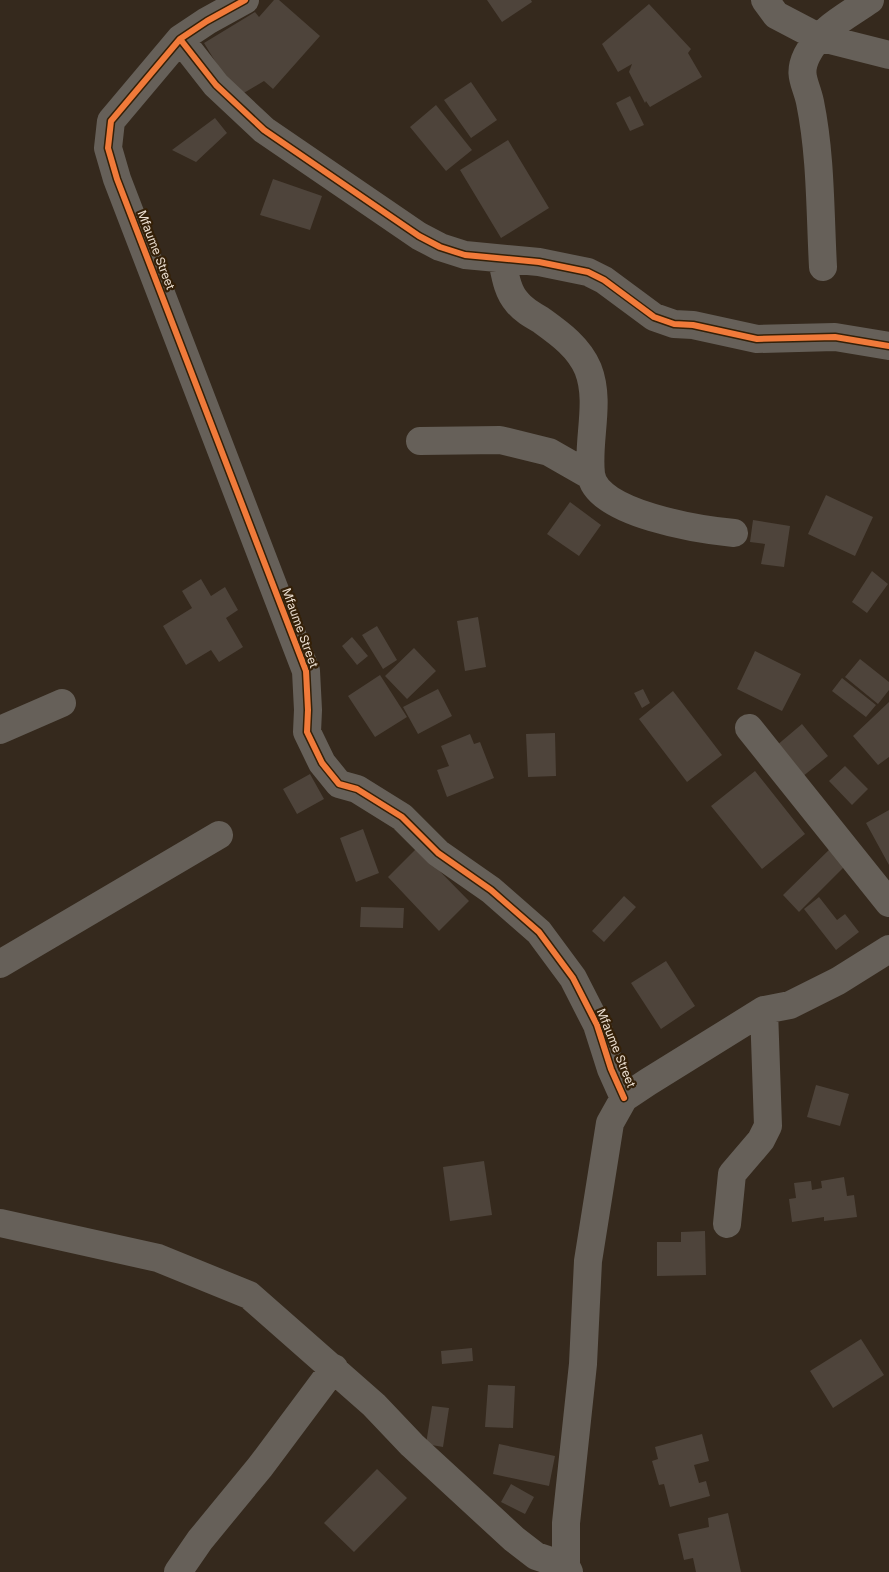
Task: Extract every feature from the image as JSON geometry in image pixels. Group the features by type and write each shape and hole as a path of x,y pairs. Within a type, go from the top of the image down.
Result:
{"street":[{"path":"245,0 206,21 180,39 216,86 264,130 419,236 440,248 465,255 502,260 540,262 588,272 604,280 654,317 674,324 693,325 757,339 835,337 889,346"},
{"path":"765,0 776,15 818,37 889,56"},
{"path":"823,266 818,159 810,100 801,77 806,56 818,37 870,0"},
{"name":"Mfaume Street","path":"180,39 111,121 108,148 117,179 306,671 307,732 322,763 339,784 356,789 402,817 438,853 491,890 539,932 573,978 597,1025 611,1069 624,1098"},
{"path":"502,260 507,284 516,302 573,346 588,368 593,396 590,476"},
{"path":"420,441 500,440 549,452 590,476 601,494 620,505 676,525 734,533"},
{"path":"0,730 62,703"},
{"path":"749,728 889,903"},
{"path":"0,964 219,835"},
{"path":"0,1223 158,1258 249,1294 334,1368 374,1405 418,1451 514,1539 536,1556 567,1569 566,1523 583,1364 588,1261 610,1123 624,1098 764,1010 790,1005 838,981 889,949"},
{"path":"727,1224 732,1174 761,1140 768,1126 764,1010"},
{"path":"178,1572 210,1526 260,1467 334,1368"}],"building":[{"path":"274,0 279,0 320,36 273,89 264,81 237,97 204,43 255,12 259,17"},
{"path":"487,0 531,0 532,2 502,22"},
{"path":"649,4 691,49 688,53 702,77 650,107 646,101 645,103 629,72 632,64 618,72 602,44"},
{"path":"471,82 497,120 471,138 444,100"},
{"path":"630,96 644,125 630,131 616,103"},
{"path":"436,105 472,150 446,171 410,127"},
{"path":"215,118 227,133 196,162 172,150"},
{"path":"508,140 549,208 501,238 460,170"},
{"path":"273,179 322,196 310,230 260,215"},
{"path":"826,495 873,517 855,556 808,534"},
{"path":"570,502 601,525 579,556 547,534"},
{"path":"753,520 790,526 784,567 761,564 765,544 750,542"},
{"path":"872,571 888,584 867,613 852,602"},
{"path":"201,579 211,596 225,587 238,610 226,618 243,647 219,662 211,650 186,665 163,626 192,608 182,591"},
{"path":"478,617 486,667 465,671 457,621"},
{"path":"377,626 397,660 383,669 362,635"},
{"path":"352,637 368,656 357,665 342,646"},
{"path":"414,648 436,671 407,699 385,676"},
{"path":"755,651 801,674 782,711 737,689"},
{"path":"860,659 889,682 889,690 878,704 845,677"},
{"path":"380,675 407,717 375,737 348,696"},
{"path":"842,678 876,705 866,717 832,691"},
{"path":"438,689 452,716 418,734 403,707"},
{"path":"643,689 650,703 642,708 634,693"},
{"path":"673,691 722,755 687,782 639,719"},
{"path":"889,702 889,757 878,765 853,736"},
{"path":"802,724 828,756 802,777 776,746"},
{"path":"555,733 556,776 528,777 526,734"},
{"path":"470,734 474,744 480,742 494,778 447,797 437,770 449,766 441,746"},
{"path":"845,766 868,789 852,805 829,781"},
{"path":"755,771 805,834 762,869 711,806"},
{"path":"310,774 324,799 297,814 283,789"},
{"path":"889,810 889,865 866,823"},
{"path":"363,829 379,873 356,882 340,838"},
{"path":"834,845 850,861 799,912 783,895"},
{"path":"417,848 469,901 439,931 388,877"},
{"path":"624,896 636,907 604,942 592,931"},
{"path":"819,897 837,920 845,914 859,932 836,950 804,909"},
{"path":"361,907 404,908 403,928 360,927"},
{"path":"666,961 695,1006 661,1029 631,983"},
{"path":"816,1085 849,1094 840,1126 807,1117"},
{"path":"484,1161 492,1215 450,1221 443,1167"},
{"path":"844,1177 847,1196 854,1195 857,1217 824,1221 824,1217 792,1222 789,1199 796,1198 794,1183 811,1181 812,1190 822,1188 821,1181"},
{"path":"705,1231 706,1275 657,1276 657,1242 681,1242 681,1232"},
{"path":"861,1339 884,1375 833,1408 810,1371"},
{"path":"472,1348 473,1361 442,1364 441,1351"},
{"path":"488,1385 515,1386 513,1428 485,1427"},
{"path":"432,1406 449,1408 443,1447 426,1444"},
{"path":"702,1434 709,1461 694,1465 699,1483 706,1481 710,1496 670,1507 664,1484 659,1485 652,1461 658,1459 655,1447"},
{"path":"499,1444 555,1456 549,1486 493,1474"},
{"path":"377,1469 407,1498 354,1552 324,1523"},
{"path":"511,1484 534,1497 525,1514 501,1502"},
{"path":"728,1513 741,1572 696,1572 693,1558 684,1560 678,1534 709,1527 708,1518"}],"cycle path":[{"path":"245,0 207,21 180,39 111,121 108,148 117,179 306,671 307,732 322,763 339,784 357,789 402,817 438,853 491,890 539,932 573,978 597,1025 611,1069 624,1098"},
{"path":"180,39 216,85 264,130 419,236 440,247 465,255 539,262 588,272 604,280 654,317 674,324 693,325 757,339 835,337 889,346"}]}
